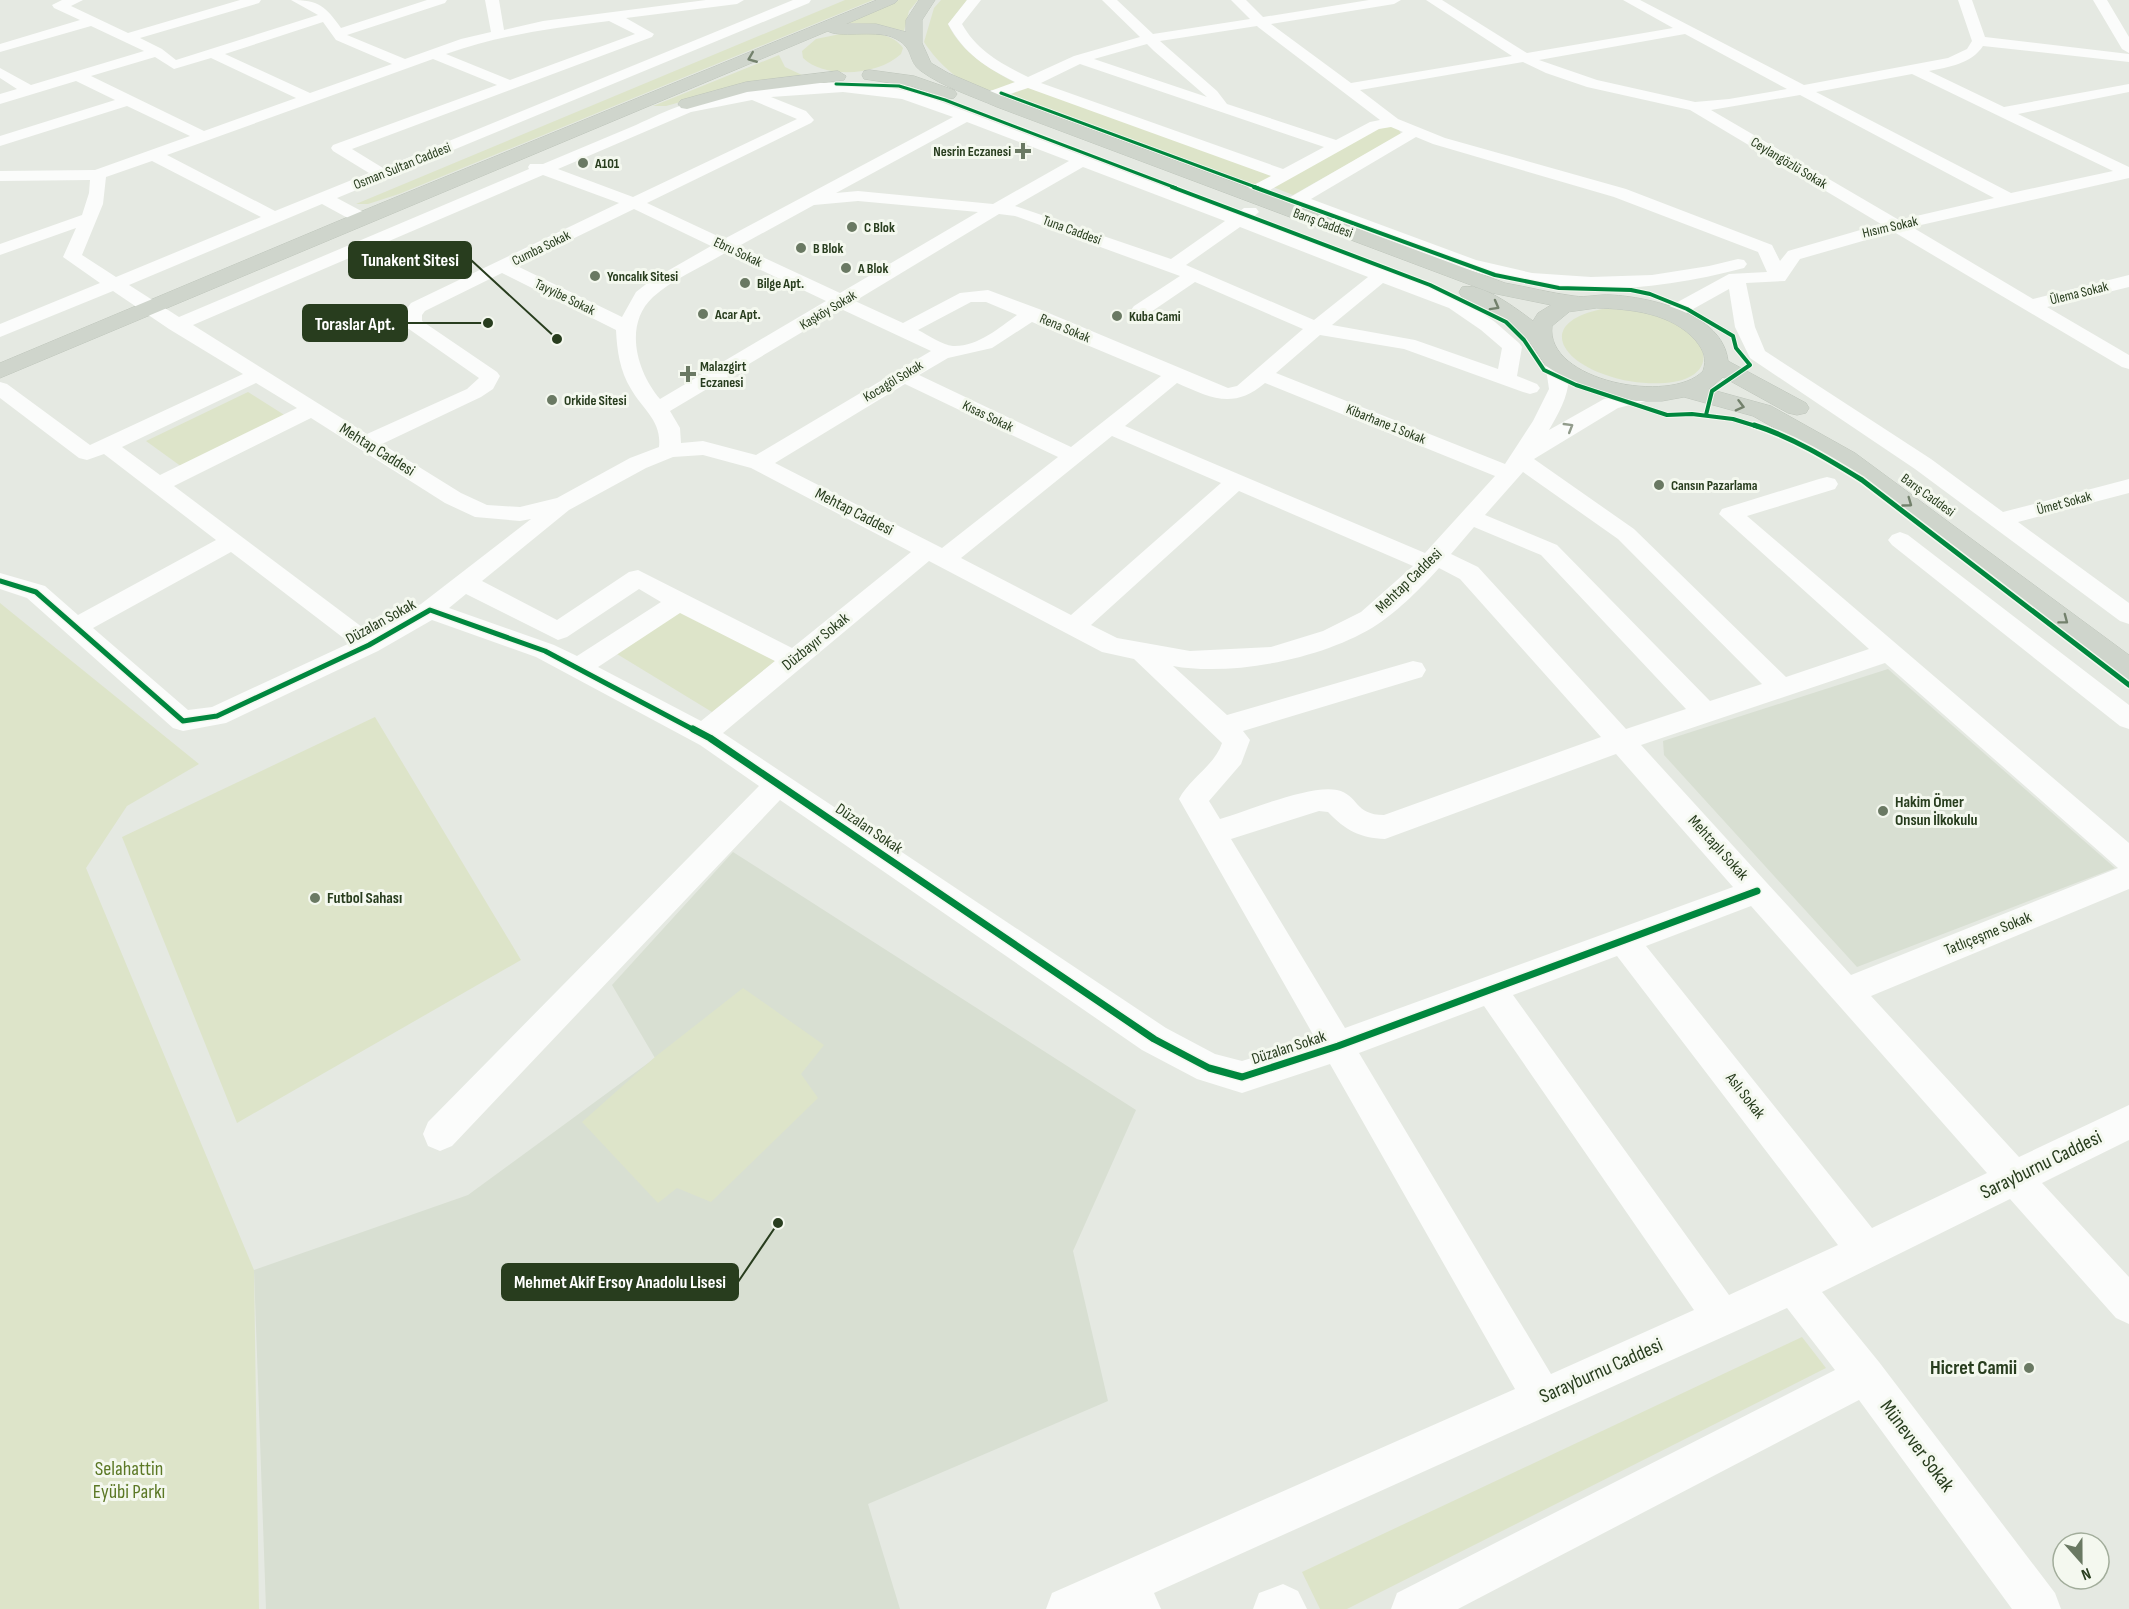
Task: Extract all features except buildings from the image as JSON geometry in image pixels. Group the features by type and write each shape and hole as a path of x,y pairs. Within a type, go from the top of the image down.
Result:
{"main road":[{"path":"0,371 162,316 361,218 890,0"},
{"path":"0,387 162,316 526,163 673,108 746,87 838,76 870,75 902,65 911,59 915,47 914,20 927,0"},
{"path":"838,76 810,71 793,61 792,52 811,34 860,28 878,29 906,36 915,47"},
{"name":"Barış Caddesi","path":"915,47 924,66 942,77 987,97 1468,291 1508,313 1539,337 1544,350 1555,362"},
{"name":"Barış Caddesi","path":"870,75 914,81 1251,202 1290,204 1500,288 1575,303"},
{"path":"1539,337 1540,326 1547,316 1559,309 1575,303 1622,302 1647,306 1691,325 1707,337 1716,351 1717,364 1712,375 1701,384 1684,390 1651,394 1597,385 1573,375 1555,362"},
{"name":"Barış Caddesi","path":"1717,364 1789,403 1875,456 2129,643"},
{"name":"Barış Caddesi","path":"1684,390 1761,411 1846,458 2129,670"}],"street":[{"path":"76,0 59,5 157,52 174,65 326,17"},
{"path":"110,30 211,0"},
{"path":"126,38 254,0"},
{"path":"298,0 321,10 341,37 405,64"},
{"path":"338,33 440,0"},
{"path":"492,0 498,35"},
{"path":"0,176 97,175 466,42 600,14 737,0"},
{"name":"Osman Sultan Caddesi","path":"0,331 804,0"},
{"path":"974,0 955,24 961,35 987,62 1028,83 1285,175"},
{"path":"1109,0 1212,94 1221,106"},
{"path":"1238,0 1258,20 1393,122 1439,141 1620,193 1766,249 1778,277 1736,278 1670,314"},
{"path":"987,97 1028,83 1079,59 1258,20 1394,0"},
{"path":"1630,0 2009,199"},
{"path":"1965,0 1979,41"},
{"path":"2100,0 2129,49"},
{"path":"1154,43 1272,30 1412,9 1437,2 1459,1"},
{"path":"704,2 760,19"},
{"name":"Ceylangözlü Sokak","path":"1437,2 1543,67 1603,86 1695,107 2129,363"},
{"path":"600,14 687,49"},
{"path":"4,43 93,21"},
{"path":"1354,92 1526,57 1688,30"},
{"path":"382,174 339,148 511,85 657,38"},
{"path":"1979,41 2129,58"},
{"path":"1695,107 1729,104 1952,62 1972,52 1979,41"},
{"path":"0,99 157,52"},
{"path":"212,53 308,98"},
{"path":"434,54 511,85"},
{"path":"1079,59 1337,146"},
{"path":"1354,92 1543,67"},
{"path":"1916,70 2129,173"},
{"path":"0,72 29,90"},
{"path":"78,76 202,136"},
{"path":"1820,86 2030,194"},
{"path":"162,316 544,170 686,109 752,95 812,88 860,88 898,93 966,116 1456,304 1488,326 1512,347 1506,379"},
{"path":"2002,112 2129,88"},
{"name":"Cumba Sokak","path":"366,444 474,393 486,385 490,376 413,323 412,315 418,307 806,120 801,114 752,95"},
{"path":"2020,121 2129,99"},
{"path":"0,141 129,100"},
{"name":"Tuna Caddesi","path":"626,327 637,305 649,290 725,246 966,116"},
{"path":"1173,266 1238,221 1251,202 1285,175 1375,125 1393,122"},
{"path":"1290,204 1416,131"},
{"path":"152,154 275,218"},
{"name":"Kaşköy Sokak","path":"658,409 1083,160"},
{"name":"Ebru Sokak","path":"526,163 634,203 946,351"},
{"name":"Hısım Sokak","path":"1778,277 1794,255 1858,235 2129,173"},
{"path":"0,250 89,218 99,181 97,175"},
{"name":"Tuna Caddesi","path":"813,200 858,196 1018,211 1173,266 1316,328 1408,344 1530,388"},
{"path":"323,198 361,218"},
{"path":"1290,204 1457,260 1502,273 1553,281 1625,282 1705,274 1754,259 1766,249"},
{"name":"Mehtap Caddesi","path":"89,218 72,257 453,498 483,512 520,514 564,504 655,455 703,448 759,463 1111,646 1142,652 1190,660 1271,656 1332,637 1370,618 1433,560 1515,467"},
{"name":"Tayyibe Sokak","path":"504,267 626,327"},
{"path":"1141,310 1194,275"},
{"path":"1263,375 1380,276"},
{"path":"1736,278 1744,327 1757,354 1923,464 2129,615"},
{"name":"Ülema Sokak","path":"2030,305 2129,280"},
{"name":"Rena Sokak","path":"904,330 974,295 1003,301 1218,393 1228,394 1244,390 1263,375"},
{"name":"Kocagöl Sokak","path":"759,463 946,351 975,349 1032,313"},
{"path":"626,327 630,367 640,388 658,409 669,428 670,451"},
{"path":"1515,467 1544,421 1559,389 1555,362"},
{"path":"0,387 87,453 107,446 256,375"},
{"name":"Kısas Sokak","path":"903,375 1073,456"},
{"name":"Düzbayır Sokak","path":"703,734 794,660 1073,456 1175,375"},
{"name":"Kibarhane 1 Sokak","path":"1263,375 1515,467 1626,534 1781,688"},
{"path":"1515,467 1568,427 1611,404 1651,394"},
{"path":"158,485 312,410"},
{"name":"Mehtaplı Sokak","path":"1110,427 1236,481 1469,573 2129,1305"},
{"path":"107,446 369,645"},
{"path":"1074,626 1236,481"},
{"path":"1827,484 1730,514 2129,860"},
{"name":"Ümet Sokak","path":"1999,520 2129,486"},
{"path":"430,610 564,504"},
{"path":"1470,517 1549,550 1705,713"},
{"path":"1899,540 2129,719"},
{"path":"75,627 232,542"},
{"path":"465,583 558,631 638,578 794,660"},
{"name":"Düzalan Sokak","path":"0,581 36,592 183,721 217,716 369,645 430,610 545,651 703,734 1154,1039 1209,1068 1242,1077 1338,1047 1757,891"},
{"path":"578,668 680,602"},
{"path":"1142,652 1236,740 1231,757 1193,799 1542,1397"},
{"path":"1212,832 1318,800 1336,801 1364,827 1384,827 1621,741 1889,652"},
{"path":"1222,727 1413,670"},
{"path":"440,1134 778,784"},
{"name":"Tatlıçeşme Sokak","path":"1847,991 2129,876"},
{"name":"Aslı Sokak","path":"1624,941 1866,1251"},
{"path":"1491,990 1722,1318"},
{"name":"Sarayburnu Caddesi","path":"1068,1609 1128,1598 1542,1397 1792,1286 2129,1122"},
{"name":"Münevver Sokak","path":"1792,1286 1865,1376 2039,1609"},
{"path":"1413,1609 1865,1376"},
{"path":"1275,1609 1283,1606 1285,1609"}],"shaded area":[{"name":"Hakim Ömer Onsun İlkokulu","path":"1888,669 2115,868 1857,967 1664,755 1663,741"},
{"path":"733,852 1136,1110 1073,1251 1108,1401 868,1504 900,1609 266,1609 254,1270 468,1195 655,1058 612,985"}],"green space":[{"path":"845,0 873,0 399,194 368,204 356,204"},
{"path":"899,0 918,0 909,11 904,31 876,24 845,23"},
{"path":"941,0 967,0 948,24 953,34 977,59 1016,83 996,90 983,89 963,81 944,67 924,42 934,8"},
{"path":"845,33 884,35 898,42 903,48 901,54 880,67 852,72 825,70 803,58 802,51 816,39"},
{"path":"779,55 785,67 802,75 757,81 666,106 653,106"},
{"path":"1028,86 1278,176 1258,188 1010,95"},
{"path":"1390,125 1398,128 1401,134 1293,195 1273,187 1380,127"},
{"path":"1602,309 1645,313 1670,321 1684,329 1695,338 1701,347 1703,357 1701,366 1694,374 1682,380 1665,383 1635,382 1589,368 1567,351 1562,341 1563,331 1569,323 1582,315"},
{"path":"248,392 286,416 182,467 146,441"},
{"name":"Selahattin Eyübi Parkı","path":"0,603 199,764 127,806 86,868 254,1270 259,1609 0,1609"},
{"path":"680,607 775,661 712,712 617,654"},
{"name":"Futbol Sahası","path":"375,717 521,960 237,1123 122,837"},
{"path":"743,988 824,1045 801,1074 818,1098 711,1202 677,1188 658,1203 582,1122 655,1057"},
{"path":"1802,1337 1826,1368 1347,1609 1320,1609 1302,1572"}],"cycle path":[{"path":"836,84 899,86 945,100 1430,285 1506,322 1524,340 1544,370 1576,385 1667,415 1692,414 1733,419 1769,430 1832,461 1862,480 2129,685"},
{"path":"1001,93 1482,271 1559,288 1637,291 1687,309 1733,336 1736,348 1750,365 1712,391 1706,415"},
{"path":"0,581 36,592 183,721 217,716 369,645 430,610 545,651 710,738 1154,1039 1209,1068 1242,1077 1338,1046 1757,891"}],"place":[{"name":"Nesrin Eczanesi","path":"1023,151"},
{"name":"A101","path":"583,163"},
{"name":"C Blok","path":"852,227"},
{"name":"B Blok","path":"801,248"},
{"name":"A Blok","path":"846,268"},
{"name":"Yoncalık Sitesi","path":"595,276"},
{"name":"Bilge Apt.","path":"745,283"},
{"name":"Acar Apt.","path":"703,314"},
{"name":"Kuba Cami","path":"1117,316"},
{"name":"Toraslar Apt.","path":"488,323"},
{"name":"Tunakent Sitesi","path":"557,339"},
{"name":"Malazgirt Eczanesi","path":"688,374"},
{"name":"Orkide Sitesi","path":"552,400"},
{"name":"Cansın Pazarlama","path":"1659,485"},
{"name":"Hakim Ömer Onsun İlkokulu","path":"1883,811"},
{"name":"Futbol Sahası","path":"315,898"},
{"name":"Mehmet Akif Ersoy Anadolu Lisesi","path":"778,1223"},
{"name":"Hicret Camii","path":"2029,1368"}]}
